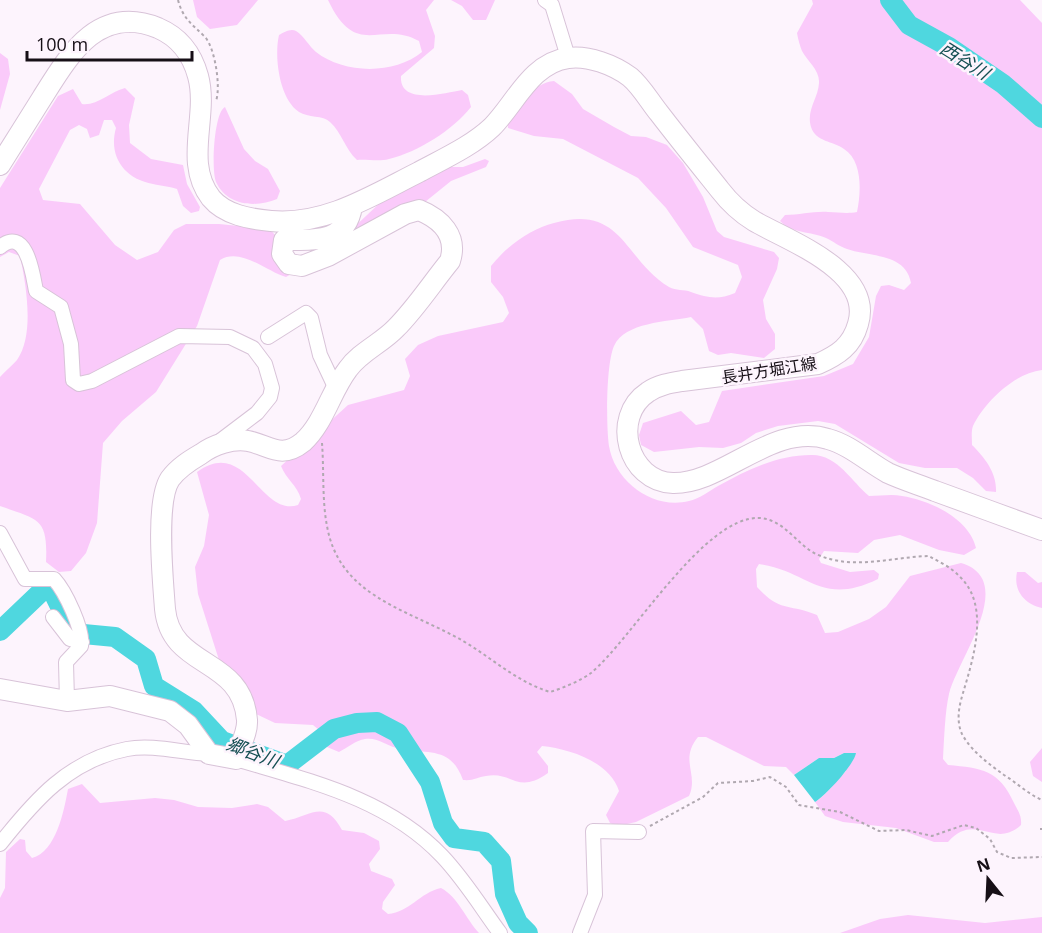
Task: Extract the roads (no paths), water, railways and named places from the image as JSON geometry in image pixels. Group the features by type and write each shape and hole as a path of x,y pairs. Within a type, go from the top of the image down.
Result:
{"main road":[{"path":"0,165 71,52 92,33 118,23 145,23 170,33 189,51 199,79 197,138 200,177 212,200 236,216 274,222 328,214 352,206 455,153 491,127 523,87 542,69 567,57"},
{"name":"長井方堀江線","path":"567,57 595,60 631,78 739,211 814,253 840,272 852,286 860,305 860,318 848,345 837,356 819,364 682,381 661,385 647,392 629,414 626,425 627,439 640,467 656,479 673,483 715,471 769,444 811,437 828,438 889,473 1042,530"},
{"path":"284,240 328,237 343,229 350,221 352,206"},
{"path":"0,689 67,701 110,696 170,711 188,725 210,754 236,756 248,721 244,705 233,682 226,674 199,660 180,644 166,613 161,555 164,493 169,481 180,467 213,446 246,441 276,452 301,443 312,432 348,368 398,327 450,261 453,250 451,239 440,222 419,210 405,214 328,256 302,266 289,264 282,254 284,240 274,222"}],"street":[{"path":"545,0 552,5 567,57"},
{"path":"0,247 14,243 23,246 28,255 36,291 61,307 70,344 73,380 79,384 92,381 179,336 230,337 253,348 265,364 272,388 270,397 257,413 213,446"},
{"path":"268,337 282,331 306,313 311,318 320,356 336,389"},
{"path":"0,533 25,579 54,579 61,586 81,627 82,642 76,653 66,662 67,701"},
{"path":"53,617 70,639 82,642"},
{"path":"0,844 36,798 58,779 80,766 127,749 151,748 210,754"},
{"path":"236,756 327,786 374,805 399,820 442,856 500,933"},
{"path":"580,933 595,895 593,831 639,832"}],"water":[{"path":"844,753 856,753 838,780 815,802 794,775 819,758 834,758"}],"waterway":[{"name":"西谷川","path":"890,0 909,25 949,47 1003,84 1042,118"},
{"name":"郷谷川","path":"0,631 42,591 52,590 73,633 115,637 146,659 154,686 194,711 222,741 287,765 334,729 357,723 377,722 398,733 430,782 443,823 454,838 484,842 501,861 505,894 518,923 528,933"}]}
